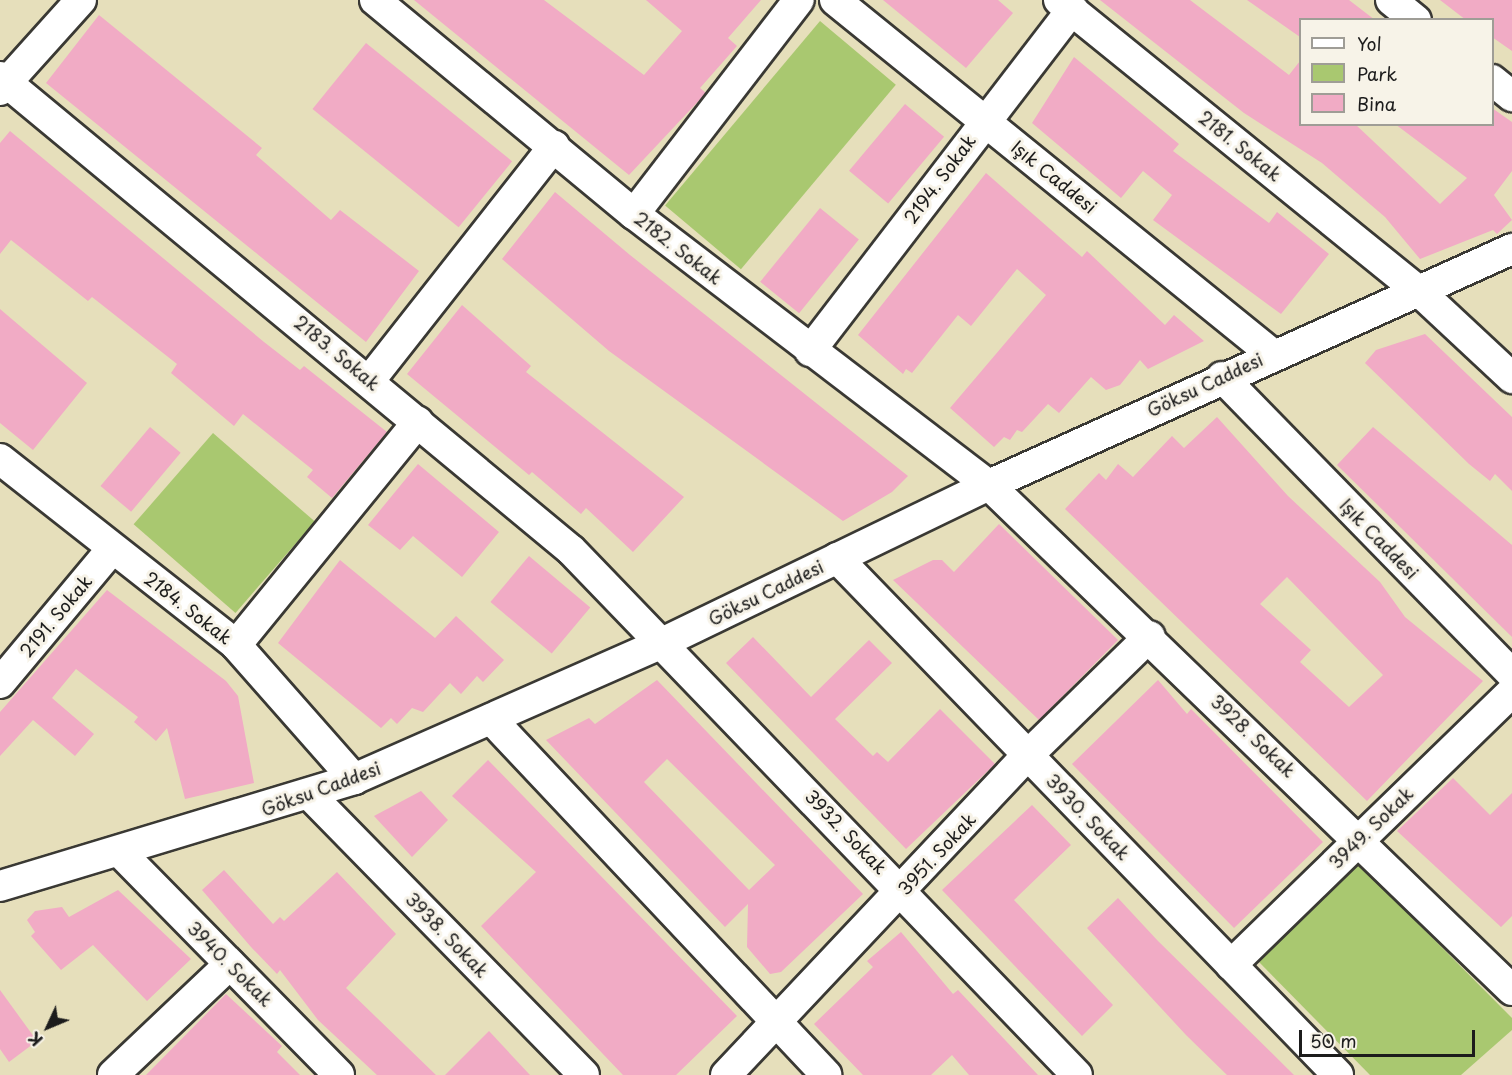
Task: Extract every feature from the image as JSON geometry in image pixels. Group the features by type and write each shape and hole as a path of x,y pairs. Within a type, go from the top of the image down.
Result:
{"street":[{"path":"2,83 81,0"},
{"name":"2182. Sokak","path":"375,0 634,214 810,351 989,485"},
{"path":"634,214 799,0"},
{"name":"Işık Caddesi","path":"835,0 1272,354"},
{"name":"2194. Sokak","path":"810,351 984,121 1065,5"},
{"name":"2181. Sokak","path":"1065,5 1421,293 1512,378"},
{"path":"1494,82 1512,96"},
{"name":"2183. Sokak","path":"2,83 370,380 571,550 663,643"},
{"path":"370,380 554,146"},
{"name":"Göksu Caddesi","path":"0,885 121,853 311,796 354,779 663,643 989,485 1272,354 1421,293 1512,249"},
{"name":"Işık Caddesi","path":"1222,377 1512,674"},
{"path":"236,645 418,422"},
{"name":"2184. Sokak","path":"0,459 236,645 354,779"},
{"name":"3928. Sokak","path":"989,485 1150,636 1512,990"},
{"name":"2191. Sokak","path":"0,683 112,549"},
{"name":"3930. Sokak","path":"837,558 1338,1075"},
{"name":"3951. Sokak","path":"726,1075 903,891 1029,755 1150,636"},
{"name":"3932. Sokak","path":"663,643 1077,1075"},
{"name":"3949. Sokak","path":"1231,965 1512,692"},
{"path":"491,719 826,1075"},
{"name":"3938. Sokak","path":"311,796 584,1075"},
{"name":"3940. Sokak","path":"121,853 339,1075"},
{"path":"113,1075 230,964"}],"green space":[{"path":"820,21 896,85 741,269 665,206"},
{"path":"213,433 315,522 236,613 134,524"},
{"path":"1354,859 1512,1018 1512,1030 1461,1075 1370,1075 1259,962"}],"building":[{"path":"414,0 544,0 644,75 682,31 646,0 761,0 728,38 737,46 700,88 706,93 629,175"},
{"path":"883,0 998,0 1013,13 966,68"},
{"path":"1100,0 1190,0 1289,75 1299,62 1299,126 1357,126 1440,204 1467,178 1398,126 1494,126 1494,109 1512,122 1512,171 1494,195 1512,220 1497,234 1493,230 1420,259 1385,217 1322,163 1244,113"},
{"path":"1247,0 1349,0 1372,18 1299,18 1299,36"},
{"path":"1440,0 1512,0 1512,51 1494,38 1494,18 1463,18"},
{"path":"99,15 262,148 256,155 331,220 340,210 419,271 366,342 46,83"},
{"path":"366,43 512,161 459,227 313,109"},
{"path":"1074,57 1179,144 1173,151 1269,223 1277,212 1329,254 1281,314 1153,220 1172,195 1143,171 1121,198 1032,123"},
{"path":"905,104 944,137 888,203 849,171"},
{"path":"10,131 264,342 300,370 304,366 387,432 332,498 307,477 313,470 243,414 234,426 171,373 177,364 92,297 88,301 11,240 0,254 0,143"},
{"path":"986,173 1082,257 1087,251 1165,325 1174,315 1204,341 1148,369 1140,360 1120,385 1106,390 1091,377 1059,413 1048,404 1022,432 1017,430 1010,440 1004,437 994,447 950,408 1046,295 1017,269 971,326 958,315 912,373 906,369 903,374 858,335"},
{"path":"555,192 630,255 908,476 892,492 843,521 609,351 502,259"},
{"path":"820,208 859,239 799,313 760,282"},
{"path":"462,305 531,366 526,372 684,497 633,552 586,508 581,514 532,472 529,475 407,374"},
{"path":"0,309 87,383 33,450 0,423"},
{"path":"1425,334 1512,417 1512,491 1495,474 1490,481 1469,464 1365,363 1376,350"},
{"path":"1217,417 1288,496 1380,582 1405,617 1483,681 1367,801 1065,509 1099,473 1106,480 1118,464 1133,477 1172,436 1184,448","holes":["1287,577 1383,675 1349,707 1300,662 1311,650 1260,604"]},
{"path":"150,427 181,453 131,512 101,486"},
{"path":"1373,427 1512,545 1512,637 1337,465"},
{"path":"418,464 499,532 462,577 413,536 400,550 368,525"},
{"path":"999,524 1118,640 1039,720 893,580 933,560 942,560 954,572"},
{"path":"529,556 590,607 552,653 490,602"},
{"path":"340,560 435,638 456,616 504,660 483,682 477,676 461,694 450,683 423,712 412,708 397,724 391,718 381,728 278,643"},
{"path":"107,590 226,681 238,696 254,783 185,799 167,728 156,741 134,722 138,717 76,669 52,698 94,734 75,756 33,720 0,756 0,712"},
{"path":"753,637 811,697 869,640 892,663 835,719 873,756 877,752 888,762 940,709 995,764 906,849 726,663"},
{"path":"657,680 863,894 781,972 770,974 747,947 748,904 725,927 546,740 589,718 595,724","holes":["667,759 775,865 749,890 644,782"]},
{"path":"1158,680 1187,714 1191,709 1323,842 1234,928 1072,764"},
{"path":"488,760 737,1016 676,1075 623,1075 481,926 536,872 452,796"},
{"path":"1453,778 1490,815 1512,793 1512,916 1501,927 1397,831"},
{"path":"421,791 448,820 412,857 374,816"},
{"path":"1032,805 1071,845 1014,900 1113,1005 1082,1036 942,890"},
{"path":"224,870 273,924 280,917 284,921 337,872 396,934 346,988 436,1075 377,1075 318,1020 280,970 277,974 202,890"},
{"path":"118,890 191,959 147,1001 93,945 61,970 31,936 35,932 27,920 35,911 62,907 69,917"},
{"path":"1118,898 1158,941 1294,1075 1227,1075 1186,1035 1087,928"},
{"path":"901,932 953,994 958,990 1038,1075 969,1075 952,1055 931,1075 863,1075 814,1024 873,967 867,961"},
{"path":"0,990 37,1041 9,1062 0,1049"},
{"path":"226,994 282,1046 277,1052 300,1075 146,1075"},
{"path":"489,1031 530,1075 445,1075"}]}
